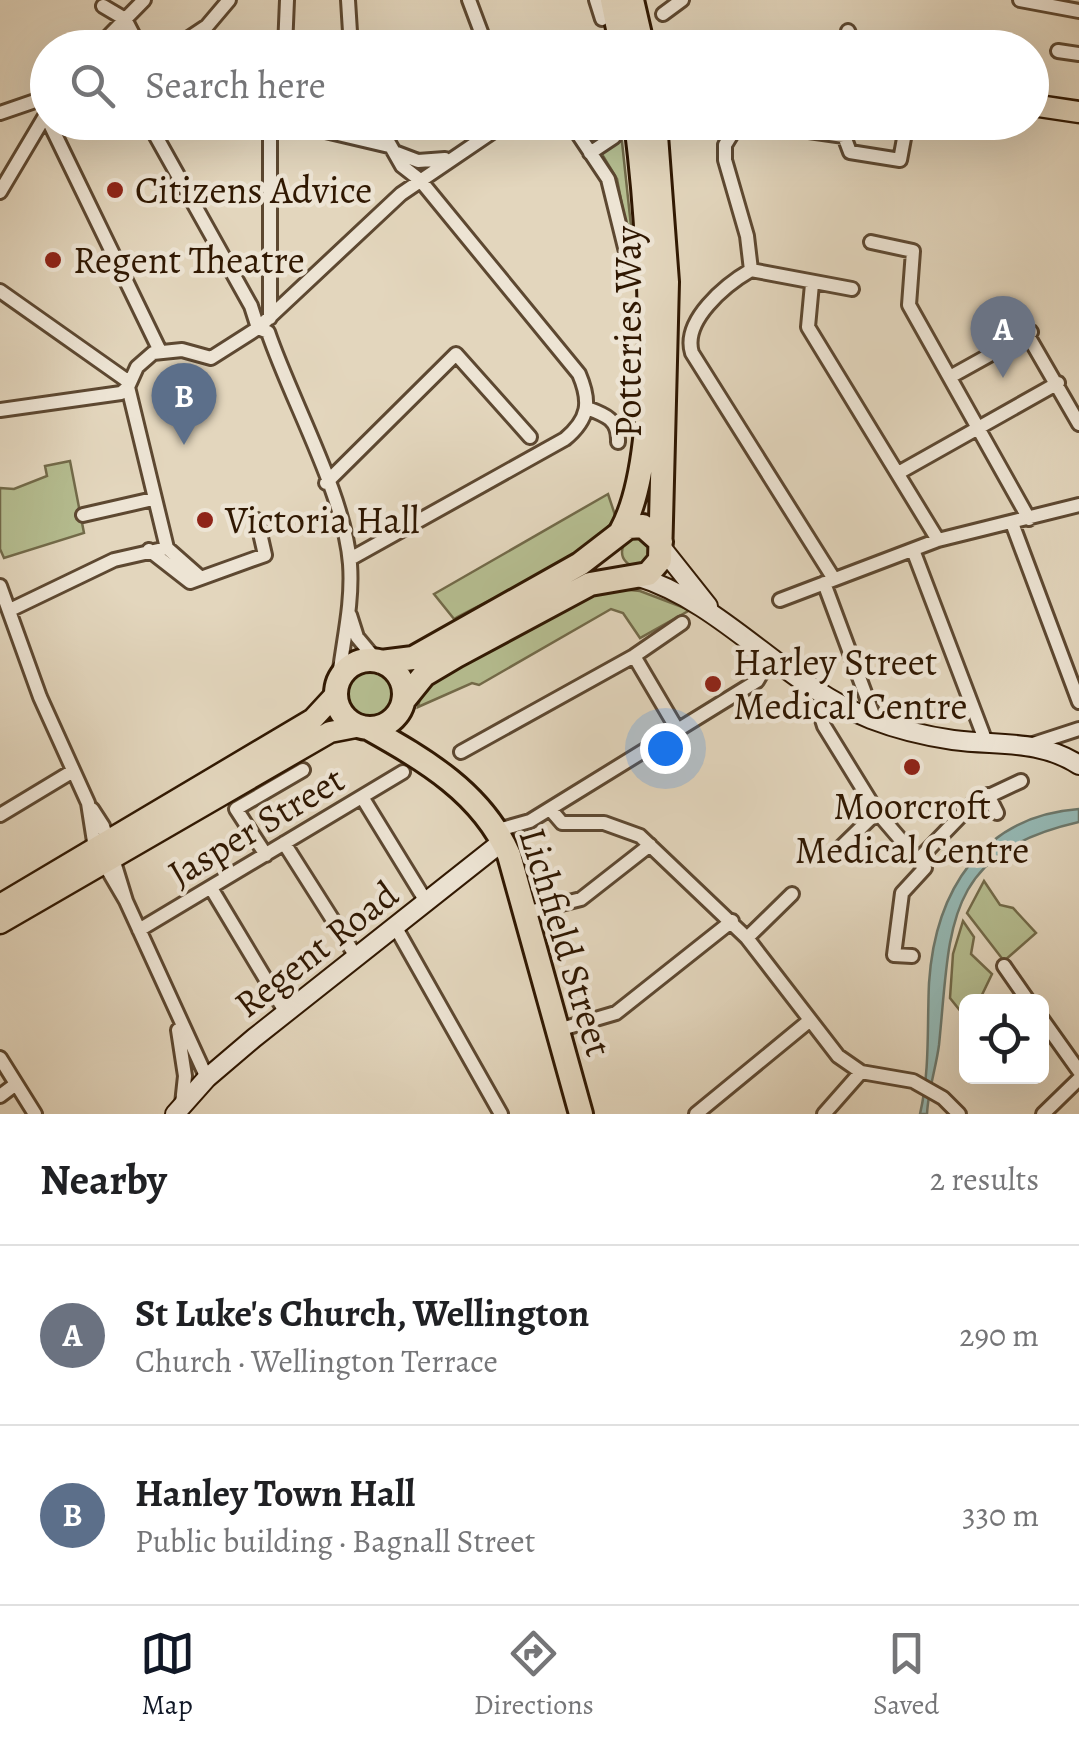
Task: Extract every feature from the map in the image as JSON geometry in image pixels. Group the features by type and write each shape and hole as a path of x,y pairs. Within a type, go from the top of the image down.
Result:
{"highway":[{"path":"632,0 638,30"},
{"name":"Potteries Way","path":"618,535 639,487 648,356 648,250 638,140"},
{"name":"Potteries Way","path":"657,140 668,301 661,545"},
{"path":"643,526 661,545 655,569 590,584 456,656 424,675 389,722 364,727 345,716 337,689 349,668 413,658 580,564 618,535 643,526"},
{"path":"618,535 616,564 634,576"},
{"path":"379,662 400,678 413,768"},
{"name":"Lichfield Street","path":"364,727 413,768 476,800 500,836 582,1114"}],"main road":[{"path":"1049,108 1079,112"},
{"path":"0,923 105,853 127,828 313,720 337,689"},
{"path":"0,905 330,732 364,727"}],"street":[{"path":"111,30 144,0"},
{"path":"201,30 228,0"},
{"path":"286,30 287,0"},
{"path":"348,0 350,30"},
{"path":"469,0 480,30"},
{"path":"596,0 607,10"},
{"path":"1020,0 1079,11"},
{"path":"663,14 677,2"},
{"path":"102,3 125,18 131,30"},
{"path":"102,3 107,30"},
{"path":"1058,51 1079,54"},
{"path":"0,113 30,103"},
{"path":"0,192 31,140"},
{"path":"57,140 62,153 80,173 160,351"},
{"path":"158,140 251,306 258,328"},
{"path":"270,140 270,318"},
{"path":"357,140 418,161 447,159"},
{"path":"350,559 565,439 579,427 587,408 588,394 579,374 387,140"},
{"path":"0,410 121,393 136,367 160,351 182,350 211,358 258,328 420,180 478,140"},
{"path":"582,140 608,178 629,264"},
{"path":"590,152 609,140"},
{"path":"728,140 725,160 747,236 751,270"},
{"path":"846,140 850,152 900,160 905,140"},
{"path":"871,242 913,250 909,305 1029,519"},
{"path":"751,270 852,289"},
{"path":"751,270 696,319 689,335 692,352 829,581 875,720"},
{"path":"812,284 808,327 938,540"},
{"path":"0,291 129,384 167,548 195,580"},
{"path":"258,328 268,332 326,483 350,559 350,614 358,638 379,662"},
{"path":"950,377 1031,332 1079,424"},
{"path":"326,483 456,354 530,438"},
{"path":"900,472 1058,383"},
{"path":"587,408 616,412 618,442"},
{"path":"83,515 153,499"},
{"path":"780,600 938,540 1079,505"},
{"path":"195,580 265,555 267,548 258,520"},
{"path":"1012,523 1079,702"},
{"path":"661,545 713,613"},
{"path":"10,610 114,560 167,548"},
{"path":"149,550 195,580"},
{"path":"913,550 986,742"},
{"path":"634,576 713,613 823,695 875,720 934,737 1030,745 1079,765"},
{"path":"0,586 40,697 88,804 105,853 207,1078"},
{"path":"337,689 343,632 350,614"},
{"path":"461,752 634,656 682,624"},
{"path":"634,656 677,730"},
{"path":"500,836 550,810 757,681 770,658"},
{"path":"823,695 819,710 824,726 877,812 921,864"},
{"path":"1030,745 1079,729"},
{"name":"Jasper Street","path":"139,930 413,768"},
{"path":"0,815 73,770"},
{"path":"266,855 236,808 303,770"},
{"path":"912,956 894,955 902,893 972,804 1021,780"},
{"path":"988,796 997,812"},
{"path":"362,798 427,903"},
{"path":"88,804 127,828"},
{"path":"550,810 562,823 623,827 650,845 747,938 838,1056 862,1072 914,1081 943,1098 959,1114"},
{"path":"832,854 877,812"},
{"name":"Regent Road","path":"178,1110 207,1078 427,903 500,836"},
{"path":"284,844 357,958"},
{"path":"525,913 581,899 650,845"},
{"path":"212,888 286,1013"},
{"path":"747,938 792,894"},
{"path":"558,1030 616,1013 732,922"},
{"path":"396,928 501,1114"},
{"path":"1004,966 1023,994"},
{"path":"175,1012 185,1076 178,1110"},
{"path":"696,1114 809,1021"},
{"path":"1049,1029 1079,1071"},
{"path":"0,1058 35,1114"},
{"path":"824,1114 862,1072"},
{"path":"1043,1114 1079,1079"},
{"path":"0,1096 16,1084"}],"green space":[{"path":"602,140 622,140 631,226 626,226 617,179 600,151"},
{"path":"70,461 84,533 4,558 0,549 0,488 14,489 47,476 45,466"},
{"path":"608,494 616,518 561,563 454,619 434,594"},
{"path":"636,538 646,542 650,552 646,562 636,566 626,562 622,552 626,542"},
{"path":"610,588 640,591 690,610 640,638 623,613 611,609 479,685 472,683 418,707 421,694 432,681 582,597"},
{"path":"370,671 386,678 393,694 386,710 370,717 354,710 347,694 354,678"},
{"path":"984,881 1000,905 1013,908 1036,933 1004,961 967,913"},
{"path":"963,921 974,937 971,954 992,974 982,994 959,994 959,1009 950,998 953,954"}],"water":[{"path":"1079,809 1079,822 1034,836 1001,853 978,875 962,901 952,931 927,1114 920,1114 927,1065 933,949 954,889 990,843 1015,826"}],"place":[{"name":"Citizens Advice","path":"115,190"},
{"name":"Regent Theatre","path":"53,260"},
{"name":"St Luke's Church, Wellington","path":"1003,378"},
{"name":"Hanley Town Hall","path":"184,445"},
{"name":"Victoria Hall","path":"205,520"},
{"name":"Harley Street Medical Centre","path":"713,684"},
{"name":"Moorcroft Medical Centre","path":"912,767"}]}
